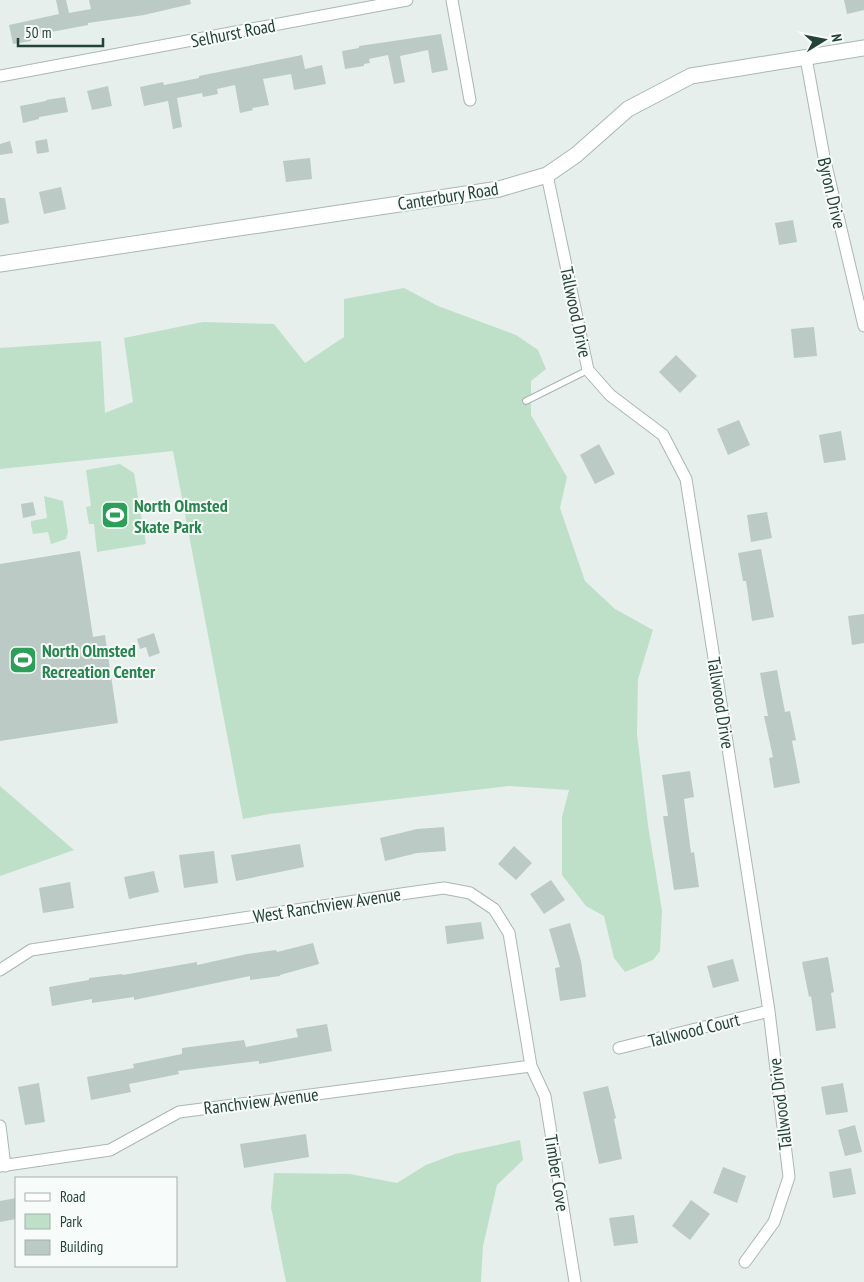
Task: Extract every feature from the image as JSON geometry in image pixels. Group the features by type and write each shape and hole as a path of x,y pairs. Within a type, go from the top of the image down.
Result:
{"street":[{"name":"Selhurst Road","path":"0,76 407,0"},
{"path":"452,0 470,100"},
{"name":"Canterbury Road","path":"0,264 500,189 547,175 576,155 628,109 691,76 864,48"},
{"name":"Byron Drive","path":"806,58 824,157 864,326"},
{"name":"Tallwood Drive","path":"547,175 588,370 610,396 663,436 686,479 769,1011 789,1177 774,1222 745,1262"},
{"name":"West Ranchview Avenue","path":"0,970 31,950 444,888 470,893 494,908 509,933 531,1066"},
{"name":"Tallwood Court","path":"618,1048 769,1011"},
{"name":"Ranchview Avenue","path":"3,1166 110,1150 179,1112 531,1066"},
{"name":"Timber Cove","path":"531,1066 545,1096 575,1282"},
{"path":"0,1126 3,1166"}],"lane":[{"path":"526,401 588,370"}],"green space":[{"path":"404,288 438,306 516,335 538,350 546,369 531,381 531,415 567,477 560,508 585,581 615,609 653,630 638,679 637,734 648,825 662,911 660,951 653,960 625,972 614,958 604,916 586,906 562,875 562,817 569,790 509,786 269,814 243,819 173,451 0,469 0,348 101,341 105,413 133,402 124,338 203,322 274,324 305,363 344,337 344,299"},
{"name":"North Olmsted Skate Park","path":"120,464 134,473 146,544 97,552 94,524 89,524 86,507 91,506 86,470"},
{"path":"44,496 63,501 68,532 66,539 51,544 48,532 33,534 31,525 31,521 47,518"},
{"path":"0,786 74,850 0,876"},
{"path":"520,1140 523,1160 497,1185 483,1246 481,1282 286,1282 271,1207 274,1173 350,1174 397,1183 426,1165 455,1154"}],"building":[{"path":"56,0 66,0 69,13 91,9 89,0 190,0 191,4 144,15 88,23 88,25 30,36 31,41 13,44 9,25 59,14"},
{"path":"844,0 864,0 864,10 847,14"},
{"path":"441,34 448,70 432,73 428,50 400,56 405,82 394,84 388,55 369,59 370,63 364,64 364,66 345,69 342,51 359,48 359,46"},
{"path":"302,55 305,69 322,65 326,84 294,90 291,74 263,79 269,105 252,108 253,110 240,113 235,85 217,89 218,94 203,97 202,93 177,98 182,127 173,129 168,101 144,106 140,87 163,82 164,85"},
{"path":"108,86 112,106 92,110 87,91"},
{"path":"65,97 68,112 39,117 39,119 23,123 20,106"},
{"path":"47,139 49,152 37,154 35,141"},
{"path":"10,141 13,153 0,155 0,144"},
{"path":"310,158 312,179 286,182 283,161"},
{"path":"61,187 66,209 44,214 39,192"},
{"path":"0,198 5,198 9,223 0,225"},
{"path":"793,220 797,242 779,245 775,223"},
{"path":"814,327 817,356 794,358 791,329"},
{"path":"676,355 697,376 680,393 659,372"},
{"path":"739,420 750,445 728,455 717,429"},
{"path":"841,431 846,460 824,463 819,435"},
{"path":"599,444 615,474 595,484 580,455"},
{"path":"33,502 36,515 23,518 21,504"},
{"path":"767,512 772,538 751,542 747,515"},
{"path":"761,549 774,617 752,621 746,581 743,581 738,553"},
{"path":"80,551 93,637 105,635 118,723 0,741 0,564"},
{"path":"864,614 864,643 852,645 848,616"},
{"path":"154,633 160,653 149,657 146,647 140,649 137,639"},
{"path":"777,670 785,712 790,711 796,740 792,741 800,783 774,788 769,758 773,757 764,716 768,716 760,673"},
{"path":"690,771 694,797 684,799 691,853 694,852 699,887 674,890 663,816 668,816 662,775"},
{"path":"444,827 446,851 417,853 385,861 380,838 417,829"},
{"path":"300,844 304,867 236,881 231,855"},
{"path":"514,846 532,863 516,880 498,864"},
{"path":"214,851 218,883 184,888 179,855"},
{"path":"154,871 159,892 129,899 124,877"},
{"path":"551,880 565,900 544,914 530,894"},
{"path":"70,882 74,908 43,913 39,888"},
{"path":"481,922 484,939 447,944 445,926"},
{"path":"570,923 581,961 586,997 560,1001 555,968 560,967 549,929"},
{"path":"313,943 319,964 280,976 250,980 250,976 134,1000 134,997 92,1003 92,999 52,1006 49,987 89,980 89,978 123,975 197,962 197,965 247,954 276,950 277,952"},
{"path":"828,957 834,992 831,993 836,1028 816,1031 811,996 809,997 802,962"},
{"path":"733,959 739,981 713,988 707,966"},
{"path":"327,1024 332,1051 259,1064 259,1061 178,1071 179,1074 129,1084 131,1092 91,1100 87,1077 134,1068 133,1064 182,1054 182,1048 244,1040 246,1047 298,1037 296,1029"},
{"path":"39,1083 45,1122 25,1125 18,1087"},
{"path":"843,1083 848,1112 826,1115 821,1087"},
{"path":"608,1086 616,1118 614,1119 622,1159 599,1164 583,1092"},
{"path":"855,1125 862,1152 845,1156 838,1130"},
{"path":"306,1134 309,1157 244,1168 240,1144"},
{"path":"723,1167 746,1176 737,1203 713,1193"},
{"path":"851,1168 856,1194 833,1198 829,1172"},
{"path":"15,1198 15,1219 0,1222 0,1201"},
{"path":"691,1200 710,1214 690,1240 672,1226"},
{"path":"634,1215 638,1243 614,1246 609,1218"}],"place":[{"name":"North Olmsted Skate Park","path":"115,515"},
{"name":"North Olmsted Recreation Center","path":"23,660"}]}
